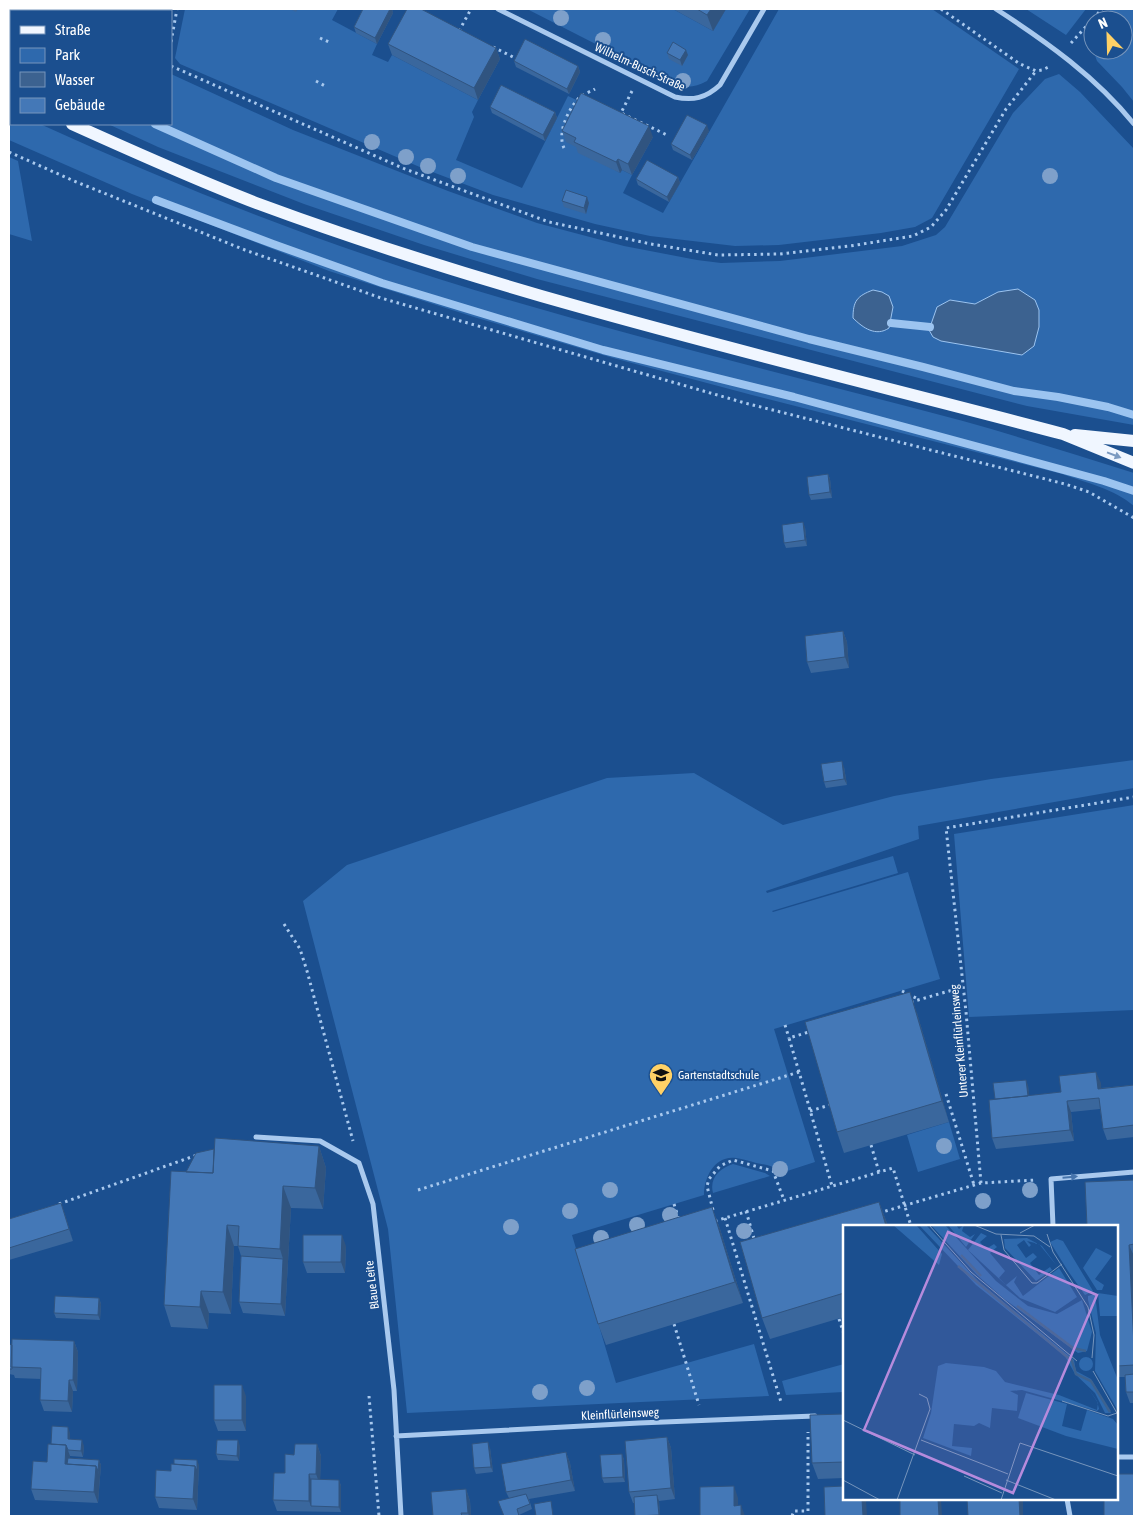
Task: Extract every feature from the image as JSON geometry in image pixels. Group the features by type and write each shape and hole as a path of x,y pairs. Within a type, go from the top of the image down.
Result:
{"main road":[{"path":"74,125 258,203 402,253 564,303 1063,434 1134,463"},
{"path":"1063,434 1134,442"}],"street":[{"name":"Wilhelm-Busch-Straße","path":"498,9 674,98 687,100 711,93 720,85 764,9"},
{"path":"996,9 1061,54 1091,78 1134,124"},
{"path":"256,1137 320,1141 359,1163"},
{"name":"Blaue Leite","path":"359,1163 373,1204 394,1390 401,1516"},
{"path":"1053,1225 1051,1179 1134,1172"},
{"name":"Kleinflürleinsweg","path":"396,1436 817,1416"},
{"path":"1118,1457 1134,1457"},
{"path":"1067,1500 1070,1516"}],"path":[{"path":"172,36 177,9"},
{"path":"456,36 471,9"},
{"path":"941,9 1020,64 1036,70 1042,70 1051,66"},
{"path":"1072,42 1102,9"},
{"path":"459,30 467,33"},
{"path":"320,38 332,43"},
{"path":"489,45 513,57"},
{"path":"172,66 405,169 549,222 651,244 718,255 780,254 850,246 912,236 931,227 946,210 1006,109 1036,70"},
{"path":"617,120 638,79"},
{"path":"316,81 327,87"},
{"path":"564,148 561,136 566,118 579,97 595,89"},
{"path":"621,112 667,135"},
{"path":"9,152 74,181 245,250 381,298 745,403 1065,484 1089,492 1134,518"},
{"name":"Unterer Kleinflürleinsweg","path":"982,1182 946,828 1134,798"},
{"path":"284,924 300,949 359,1163"},
{"path":"910,1002 963,987"},
{"path":"902,991 919,1000"},
{"path":"786,1025 832,1186"},
{"path":"789,1038 817,1030"},
{"path":"418,1190 799,1072"},
{"path":"946,1094 974,1185"},
{"path":"810,1111 830,1105"},
{"path":"872,1145 880,1172"},
{"path":"53,1206 204,1153"},
{"path":"716,1220 707,1186 713,1172 726,1162 733,1160 773,1171 784,1200"},
{"path":"708,1223 893,1168 911,1225"},
{"path":"870,1216 982,1182 1051,1179"},
{"path":"674,1204 679,1222"},
{"path":"746,1211 757,1249"},
{"path":"725,1218 775,1384"},
{"path":"839,1319 843,1331"},
{"path":"674,1324 704,1420"},
{"path":"369,1396 379,1516"},
{"path":"792,1516 794,1511 808,1511 808,1416"}],"green space":[{"path":"9,9 44,10 10,10 9,77"},
{"path":"185,9 338,9 332,20 377,44 372,55 388,62 392,55 478,100 472,112 474,117 456,160 522,188 568,96 585,104 580,149 620,173 622,170 632,175 623,193 663,213 779,9 932,9 1019,69 932,218 915,227 881,233 779,245 735,246 650,236 595,224 493,195 422,168 180,64 175,58"},
{"path":"527,9 673,9 713,31 726,9 750,9 707,81 688,87 676,85"},
{"path":"1026,9 1086,9 1083,10 1083,13 1066,35"},
{"path":"1134,9 1134,102 1097,60 1133,60 1133,10 1110,10"},
{"path":"172,74 293,130 448,191 537,223 624,246 697,260 721,263 780,261 902,246 936,235 945,227 1013,113 1045,79 1059,74 1080,92 1134,149 1134,425 1027,406 537,279 424,245 304,204 158,147 110,125 172,125","holes":["998,292 929,330 933,323 964,302 975,304"]},
{"path":"9,109 10,125 42,125 237,208 337,245 439,279 635,335 963,421 1134,473 1134,506 1109,491 1062,474 613,358 474,317 329,271 132,194 9,140"},
{"path":"9,157 18,161 32,241 9,234"},
{"name":"Gartenstadtschule","path":"1134,760 1134,788 918,826 919,839 766,891 767,893 893,856 898,873 772,911 908,872 940,979 774,1029 815,1162 781,1173 775,1168 739,1158 722,1160 712,1169 706,1181 704,1195 572,1235 616,1383 754,1344 769,1396 407,1413 388,1229 303,901 347,865 607,778 694,773 783,825 894,796 991,779"},
{"path":"1134,805 1134,1010 969,1017 954,834"},
{"path":"949,1122 960,1159 918,1172 907,1135"},
{"path":"733,1164 770,1176 713,1193 714,1178 724,1168"},
{"path":"843,1364 843,1392 786,1395 782,1381"}],"water":[{"path":"1018,289 1035,300 1039,310 1039,327 1034,346 1022,355 941,341 933,337 929,330 937,307 950,300 975,304 998,292"},
{"path":"873,290 889,296 893,307 889,328 884,331 879,332 865,328 853,318 857,300"}],"building":[{"path":"363,9 390,9 375,38 354,27"},
{"path":"407,9 421,9 496,48 474,88 388,44"},
{"path":"697,9 711,9 707,15"},
{"path":"525,39 578,66 567,89 514,61"},
{"path":"673,42 686,50 680,60 667,53"},
{"path":"501,85 555,112 543,135 490,107"},
{"path":"581,93 649,126 628,164 618,159 616,162 574,142 576,138 562,131"},
{"path":"687,115 707,125 690,155 671,144"},
{"path":"647,160 678,177 667,197 636,179"},
{"path":"566,190 587,197 584,208 562,201"},
{"path":"828,474 830,492 809,495 807,477"},
{"path":"803,522 805,540 784,543 782,525"},
{"path":"843,631 845,657 807,662 805,636"},
{"path":"842,761 844,779 824,782 821,764"},
{"path":"910,992 942,1101 837,1132 805,1022"},
{"path":"1096,1072 1098,1089 1134,1085 1134,1125 1103,1129 1099,1098 1067,1101 1070,1130 992,1138 989,1100 1061,1092 1059,1076"},
{"path":"1026,1080 1028,1096 995,1099 993,1083"},
{"path":"215,1138 319,1146 315,1188 283,1186 280,1249 238,1246 239,1226 227,1225 223,1292 201,1291 200,1307 164,1305 171,1171 213,1173"},
{"path":"214,1149 213,1173 186,1172 196,1153"},
{"path":"1134,1180 1134,1244 1129,1245 1134,1365 1118,1366 1118,1225 1087,1225 1085,1182"},
{"path":"879,1202 886,1225 843,1225 843,1293 762,1318 740,1242"},
{"path":"61,1203 69,1229 9,1248 9,1219"},
{"path":"712,1207 735,1282 598,1324 575,1249"},
{"path":"303,1235 342,1235 341,1262 303,1262"},
{"path":"241,1256 283,1259 281,1304 239,1302"},
{"path":"55,1296 99,1298 98,1315 54,1313"},
{"path":"12,1339 74,1341 73,1380 69,1380 68,1401 40,1400 41,1368 11,1367"},
{"path":"9,1344 12,1345 12,1369 9,1369"},
{"path":"1134,1374 1134,1392 1126,1392 1125,1375"},
{"path":"214,1385 242,1385 242,1420 214,1420"},
{"path":"843,1414 843,1462 812,1463 810,1415"},
{"path":"52,1426 68,1427 68,1439 82,1440 81,1451 68,1450 66,1445 51,1444"},
{"path":"667,1437 671,1488 629,1492 625,1441"},
{"path":"217,1440 238,1440 237,1456 216,1454"},
{"path":"488,1442 491,1467 474,1468 472,1444"},
{"path":"48,1444 66,1445 65,1464 96,1466 94,1492 31,1489 33,1461 47,1462"},
{"path":"295,1444 317,1444 316,1474 309,1474 309,1501 273,1500 274,1473 285,1473 285,1454 294,1455"},
{"path":"566,1452 571,1480 506,1492 501,1464"},
{"path":"622,1454 623,1477 602,1478 600,1455"},
{"path":"68,1458 99,1460 98,1471 96,1466 67,1464"},
{"path":"174,1459 197,1460 197,1471 195,1466 174,1464"},
{"path":"171,1464 195,1466 193,1499 155,1497 156,1470 171,1471"},
{"path":"1118,1474 1134,1474 1134,1516 1104,1516 1104,1500 1118,1500"},
{"path":"311,1479 339,1480 339,1507 311,1506"},
{"path":"734,1486 734,1506 741,1505 741,1516 700,1516 700,1487"},
{"path":"843,1486 843,1500 862,1500 863,1516 825,1516 824,1487"},
{"path":"466,1489 468,1513 461,1513 462,1516 433,1516 431,1492"},
{"path":"526,1494 530,1504 517,1509 519,1516 504,1516 498,1501"},
{"path":"657,1495 659,1515 635,1516 634,1497"},
{"path":"900,1500 938,1500 939,1516 900,1516"},
{"path":"967,1500 1019,1500 1020,1516 968,1516"},
{"path":"551,1501 553,1516 536,1516 534,1504"}],"waterway":[{"path":"157,125 276,178 472,247 809,339 1014,391 1058,397 1108,407 1134,415"},
{"path":"156,200 382,283 603,350 794,397 1104,481 1134,491"},
{"path":"891,323 930,327"}],"place":[{"name":"Gartenstadtschule","path":"661,1096"}]}
